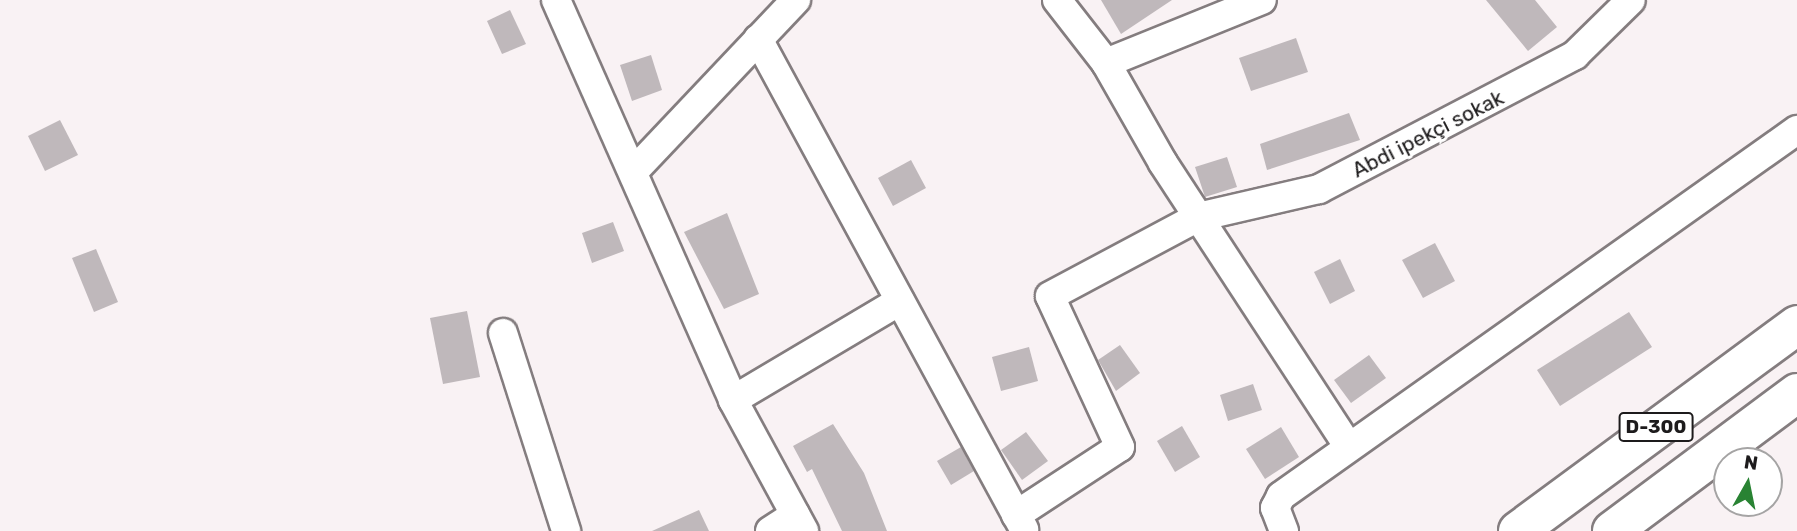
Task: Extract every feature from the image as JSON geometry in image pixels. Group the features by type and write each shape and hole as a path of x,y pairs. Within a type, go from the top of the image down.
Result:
{"highway":[{"name":"D-300","path":"1518,531 1797,325"},
{"name":"D-300","path":"1612,531 1797,393"}],"street":[{"path":"556,0 636,169 733,400 799,523 770,531"},
{"path":"636,169 796,0"},
{"path":"1057,0 1106,63 1198,217 1349,447"},
{"path":"1106,63 1262,0"},
{"name":"Abdi ipekçi sokak","path":"1020,523 1120,447 1049,296 1198,217 1319,189 1575,55 1631,0"},
{"path":"758,39 1020,523"},
{"path":"1284,531 1275,508 1281,495 1797,130"},
{"path":"733,400 900,301"},
{"path":"503,333 566,531"}],"building":[{"path":"1101,0 1172,0 1121,34"},
{"path":"1486,0 1535,0 1557,27 1528,51"},
{"path":"510,10 526,44 502,54 487,21"},
{"path":"1296,38 1308,72 1251,91 1239,58"},
{"path":"651,55 662,90 632,101 620,65"},
{"path":"1349,113 1360,140 1267,170 1260,144"},
{"path":"60,120 78,155 45,171 28,136"},
{"path":"1227,157 1237,187 1205,197 1195,167"},
{"path":"911,160 926,188 893,206 878,178"},
{"path":"727,213 759,294 724,309 684,232"},
{"path":"613,222 624,251 592,263 582,233"},
{"path":"1435,243 1455,281 1423,298 1402,260"},
{"path":"96,249 118,302 94,312 72,258"},
{"path":"1340,259 1355,291 1330,304 1314,272"},
{"path":"467,311 480,377 443,384 430,318"},
{"path":"1629,312 1652,347 1560,406 1537,370"},
{"path":"1120,345 1140,373 1116,391 1098,360"},
{"path":"1029,347 1038,381 1001,391 992,357"},
{"path":"1369,355 1386,378 1351,403 1334,380"},
{"path":"1253,384 1262,410 1228,421 1220,395"},
{"path":"833,424 864,473 887,531 842,531 812,469 807,472 793,446"},
{"path":"1182,426 1200,457 1175,472 1157,441"},
{"path":"1281,427 1299,457 1265,479 1246,449"},
{"path":"1026,432 1048,461 1022,480 1001,450"},
{"path":"961,447 974,471 951,485 937,461"},
{"path":"699,510 709,531 652,531"}]}
